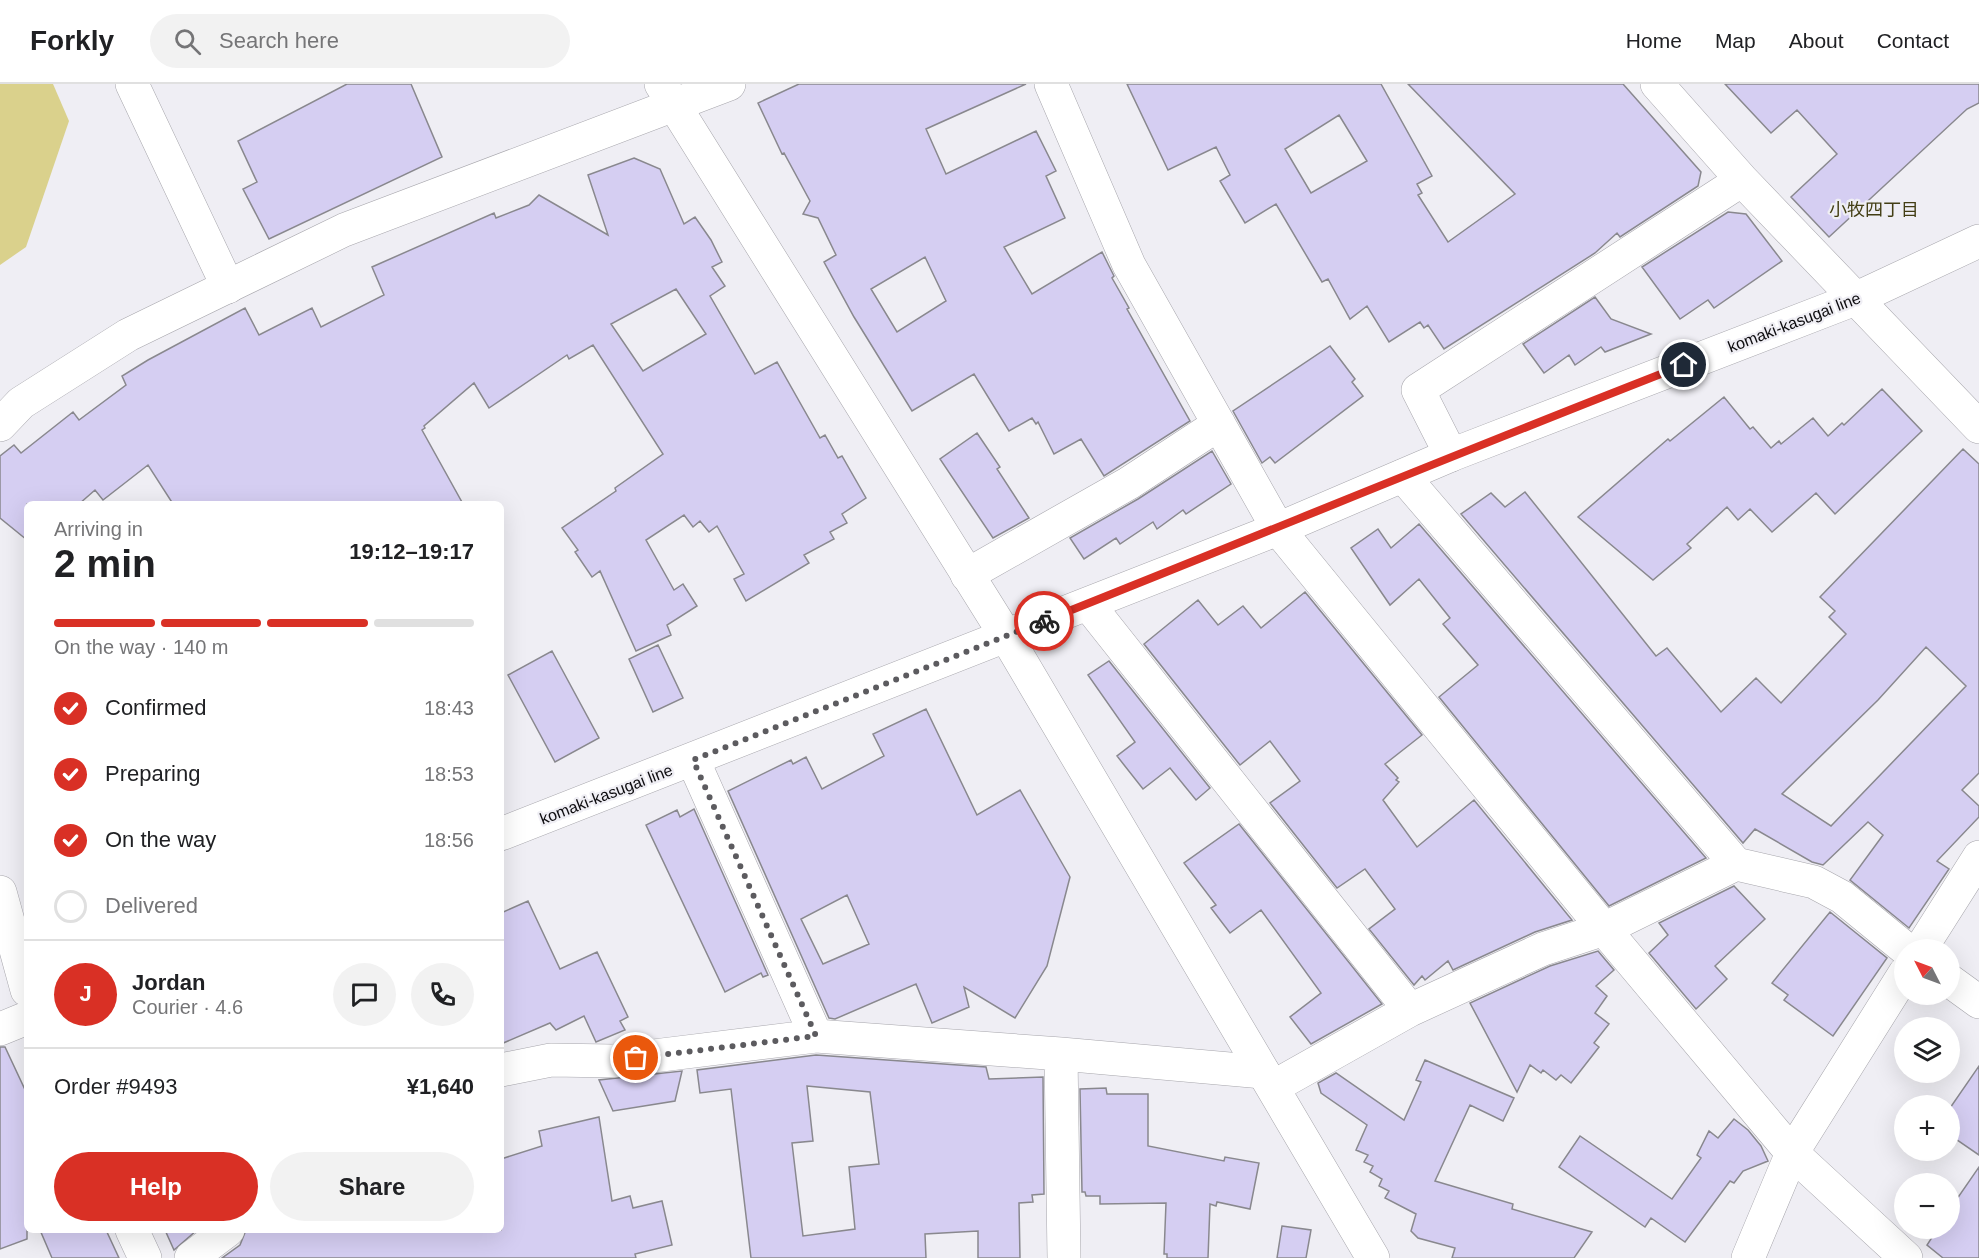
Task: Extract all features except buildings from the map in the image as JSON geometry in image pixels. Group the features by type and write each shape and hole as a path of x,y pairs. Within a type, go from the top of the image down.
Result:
{"street":[{"path":"132,84 228,287"},
{"path":"7,414 128,335 344,230 667,94 729,84"},
{"path":"1051,84 1129,265 1278,529 1604,928 1792,1153 1906,1258"},
{"path":"1658,84 1742,180 1855,299 1975,416"},
{"path":"667,94 1005,636 1373,1258"},
{"path":"1451,455 1418,390 1742,180"},
{"name":"komaki-kasugai line","path":"504,833 1278,529 1451,455 1855,299 1979,241"},
{"path":"967,575 1129,483 1219,424"},
{"path":"1403,476 1736,864 1814,882 1842,897 1894,939"},
{"path":"1088,603 1410,1010"},
{"path":"693,760 816,1036"},
{"path":"1927,939 1979,857"},
{"path":"504,1069 550,1060 613,1060 816,1036 1062,1054 1268,1079 1410,1010 1543,949 1604,928 1736,864"},
{"path":"0,892 24,979"},
{"path":"1960,988 1979,1002"},
{"path":"1748,1258 1792,1153 1894,991"},
{"path":"0,1029 24,1019"},
{"path":"1062,1054 1064,1258"},
{"path":"133,1233 145,1258"},
{"path":"191,1258 224,1233"}],"shaded area":[{"path":"0,84 53,84 69,121 26,247 0,265"}],"way so far":[{"path":"636,1058 816,1036 693,760 1044,621"}],"district":[{"name":"小牧四丁目","path":"1874,210"}],"route":[{"path":"1044,621 1278,529 1451,455 1684,365"}]}
